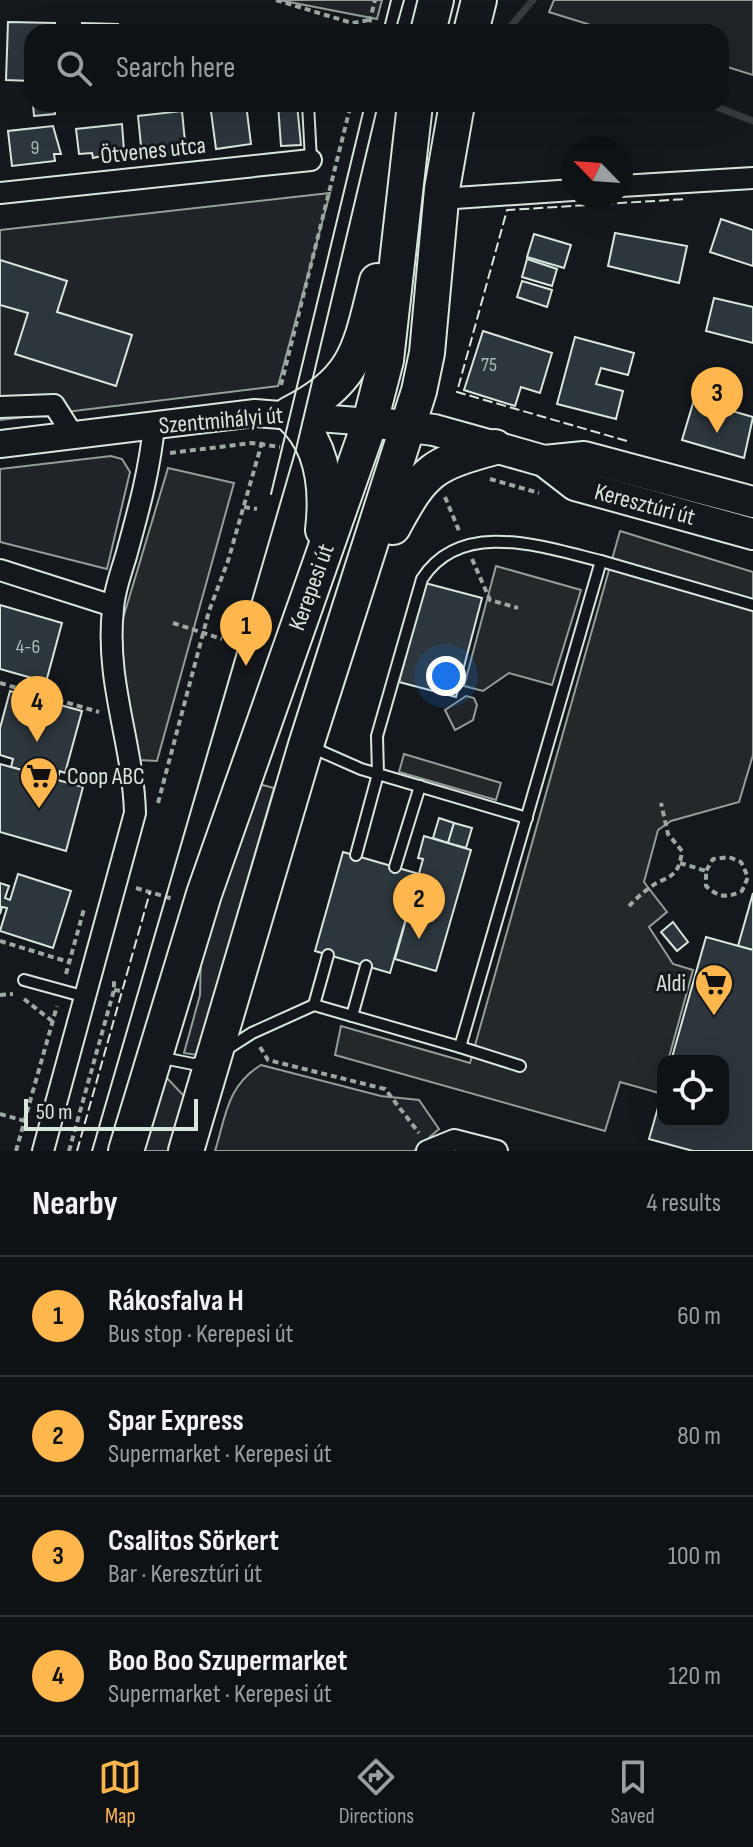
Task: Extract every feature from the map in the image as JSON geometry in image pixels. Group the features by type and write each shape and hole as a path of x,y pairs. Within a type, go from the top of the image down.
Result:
{"main road":[{"path":"430,24 436,0"},
{"path":"473,24 479,0"},
{"name":"Kerepesi út","path":"126,1151 157,1041 266,710 370,422 386,360 414,112"},
{"name":"Kerepesi út","path":"186,1151 306,745 409,427 427,353 441,199 456,112"},
{"path":"281,414 329,392 343,379 354,359 407,172"},
{"path":"281,414 302,425 319,455 325,518 319,566"},
{"name":"Keresztúri út","path":"370,422 409,427 544,461 584,457 752,500"},
{"path":"353,597 414,490 430,471 447,460 495,447"},
{"name":"Keresztúri út","path":"544,461 575,485 753,534"}],"street":[{"name":"Ötvenes utca","path":"0,193 311,160"},
{"path":"633,185 753,178"},
{"path":"441,199 561,191"},
{"path":"0,407 54,405 73,435"},
{"name":"Szentmihályi út","path":"0,444 154,425 281,414 370,422"},
{"path":"43,1151 135,813 134,779 110,663 113,606 151,455 154,425"},
{"path":"0,570 113,606"},
{"path":"429,1149 454,1140 497,1151"}],"lane":[{"path":"308,112 311,160"},
{"path":"356,855 378,774 377,736 422,579 431,565 465,545 487,541 545,547 753,605"},
{"path":"460,1047 601,561"},
{"path":"306,745 378,774 527,818"},
{"path":"395,867 420,786"},
{"path":"314,1005 328,955"},
{"path":"352,1016 366,966"},
{"path":"24,980 86,997"},
{"path":"157,1041 168,1059 193,1064 212,1059 252,1033 314,1005 520,1066"}],"path":[{"path":"276,0 352,23 369,20"},
{"path":"368,24 375,0"},
{"path":"155,813 203,633 261,444 281,414 349,112"},
{"path":"151,455 261,444"},
{"path":"244,507 257,509"},
{"path":"173,623 222,639"},
{"path":"0,683 101,712 98,697"},
{"path":"629,906 652,885 665,882 680,863 682,851 668,834 661,803"},
{"path":"729,857 741,862 748,877 742,891 729,897 716,895 706,886 706,871 713,859 729,857"},
{"path":"680,863 706,871"},
{"path":"131,900 135,887"},
{"path":"16,1151 87,899"},
{"path":"0,941 69,962"},
{"path":"69,1151 114,990 113,965"},
{"path":"114,990 123,991"},
{"path":"0,995 20,995 53,1022"},
{"path":"252,1033 268,1060 385,1089 429,1149"},
{"path":"0,1114 25,1121"}],"shaded area":[{"path":"279,0 382,0 377,19"},
{"path":"554,0 753,0 753,75 729,68 729,24 587,24 549,12"},
{"path":"330,193 278,386 0,420 0,230"},
{"path":"111,456 122,459 130,472 107,569 0,542 0,469"},
{"path":"168,468 234,483 157,761 139,760 117,665 121,625"},
{"path":"620,531 753,572 753,755 739,802 671,821 658,830 644,882 667,912 649,927 673,964 693,970 670,1055 657,1055 657,1092 620,1082 605,1131 335,1055 341,1026 470,1063"},
{"path":"496,566 581,590 552,685 509,673 483,691 464,686"},
{"path":"466,696 474,698 477,705 473,720 455,730 445,710"},
{"path":"404,754 501,783 496,800 399,772"},
{"path":"255,783 274,788 197,1055 184,1053 200,995 201,955"},
{"path":"261,1065 381,1096 419,1100 439,1129 414,1151 215,1151 234,1092"},
{"path":"165,1076 184,1096 168,1151 144,1151"}],"building":[{"path":"8,22 55,23 24,24 24,81 6,80"},
{"path":"34,112 55,112 55,114 34,116"},
{"path":"182,112 186,152 142,156 138,116"},
{"path":"211,112 247,112 251,144 216,149"},
{"path":"279,112 298,112 301,145 281,146"},
{"path":"122,124 124,151 93,158 92,153 79,154 76,129"},
{"path":"53,126 61,154 54,154 55,161 12,166 8,131"},
{"path":"721,219 753,230 753,266 710,252"},
{"path":"615,233 687,246 679,283 608,266"},
{"path":"534,234 571,245 564,268 527,257"},
{"path":"527,259 557,269 552,286 522,277"},
{"path":"0,260 67,281 57,312 132,335 116,386 15,354 28,313 0,305"},
{"path":"522,281 552,290 547,307 517,297"},
{"path":"714,298 753,307 753,343 706,331"},
{"path":"483,331 552,353 540,393 521,387 515,406 464,390"},
{"path":"575,337 634,353 628,375 601,368 596,384 623,391 616,419 557,404"},
{"path":"694,400 753,417 744,458 682,440"},
{"path":"425,583 482,598 456,697 399,682"},
{"path":"0,605 62,623 46,682 0,669"},
{"path":"10,691 82,711 65,773 60,771 57,780 11,767 13,759 0,755 0,728"},
{"name":"Coop ABC","path":"0,764 83,787 66,851 0,832"},
{"path":"439,818 454,823 448,843 433,838"},
{"path":"454,823 472,828 466,848 448,843"},
{"path":"424,836 471,850 436,971 395,959 423,859 418,858"},
{"path":"343,852 419,874 390,973 315,951"},
{"path":"18,874 71,891 53,948 0,931 7,908 2,907 0,914 0,883 9,886 5,898 10,900"},
{"path":"753,893 753,950 738,946"},
{"path":"673,922 688,942 677,951 661,932"},
{"path":"706,937 753,950 753,1151 693,1151 649,1139 657,1111 657,1127 729,1127 729,1055 673,1055"}],"waterway":[{"path":"513,24 533,0"},
{"path":"729,112 753,121"}],"tram line":[{"path":"385,24 391,0"},
{"path":"397,24 404,0"},
{"path":"271,494 363,112"},
{"path":"92,1151 296,449 376,112"}],"fence":[{"path":"627,441 457,392 507,210 686,199"},
{"path":"77,1151 150,892"}],"place":[{"name":"Csalitos Sörkert","path":"717,433"},
{"name":"Rákosfalva H","path":"246,666"},
{"name":"Boo Boo Szupermarket","path":"37,742"},
{"name":"Coop ABC","path":"39,810"},
{"name":"Spar Express","path":"419,939"},
{"name":"Aldi","path":"714,1017"}]}
